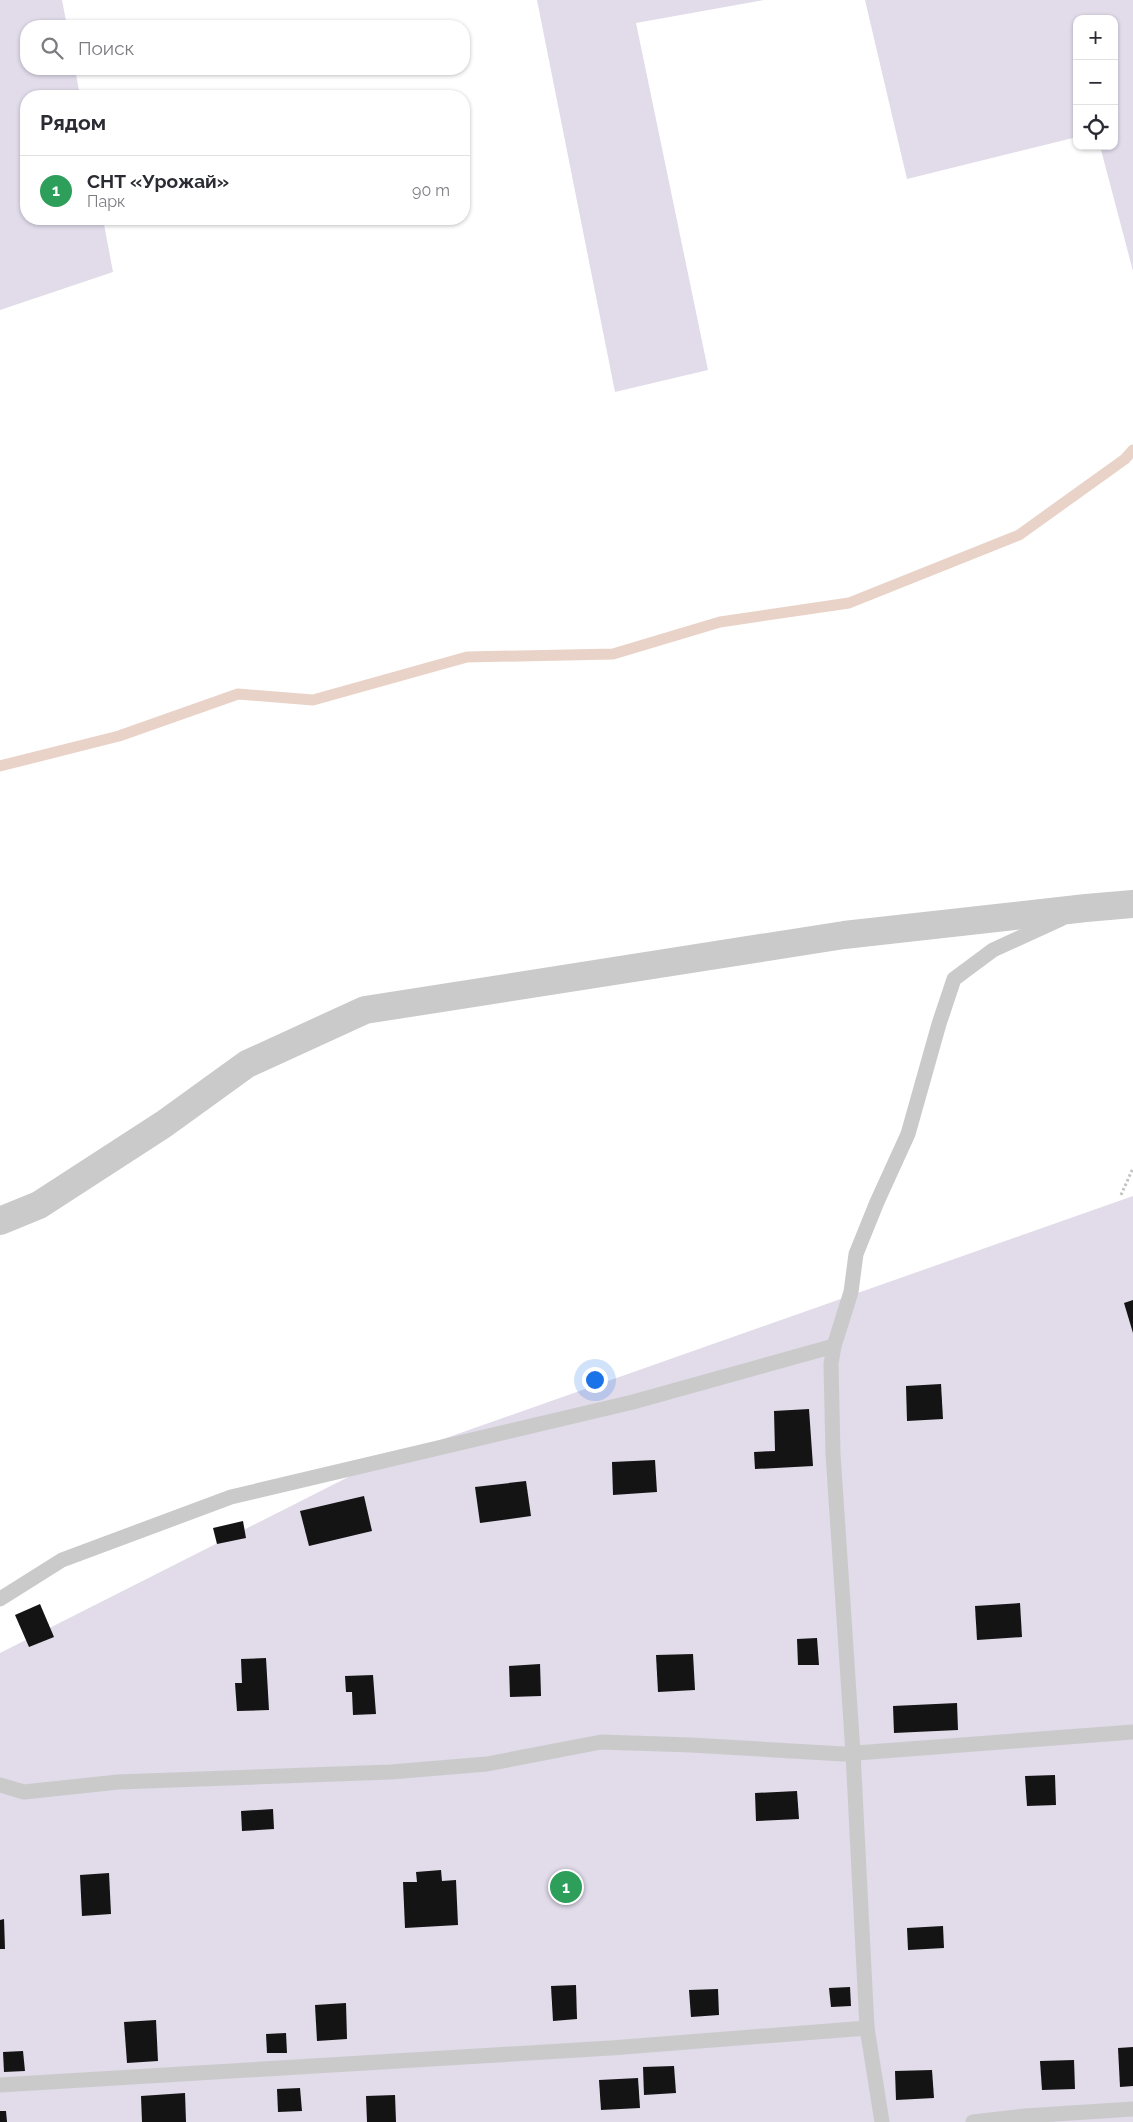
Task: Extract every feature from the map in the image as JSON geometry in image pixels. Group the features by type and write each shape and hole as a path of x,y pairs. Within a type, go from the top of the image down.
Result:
{"street":[{"path":"0,1221 39,1205 164,1124 246,1064 364,1010 834,937 1133,904"}],"lane":[{"path":"882,2122 868,2028 853,1753 833,1454 831,1364 834,1346 851,1292 856,1254 908,1134 939,1024 954,979 993,950 1086,908"},
{"path":"0,1598 62,1560 231,1498 633,1402 834,1346"},
{"path":"0,1786 24,1792 118,1782 391,1772 487,1764 602,1742 853,1753 1133,1732"},
{"path":"0,2085 611,2048 868,2028"},
{"path":"973,2122 1025,2116 1133,2109"}],"path":[{"path":"1121,1194 1133,1168"}],"shaded area":[{"path":"0,0 62,0 66,20 20,20 20,75 76,75 79,90 20,90 20,225 104,225 113,272 0,310"},
{"path":"537,0 764,0 636,23 708,370 615,392"},
{"path":"865,0 1133,0 1133,271 1101,150 1118,150 1118,15 1073,15 1073,138 907,179"},
{"path":"1133,1196 1133,2122 0,2122 0,1653 378,1462"}],"building":[{"path":"1133,1300 1133,1333 1124,1303"},
{"path":"941,1384 943,1419 907,1421 906,1386"},
{"path":"809,1409 813,1466 755,1469 754,1452 775,1451 774,1411"},
{"path":"655,1460 657,1492 613,1495 612,1462"},
{"path":"526,1481 531,1516 480,1523 475,1487"},
{"path":"364,1496 372,1531 309,1546 300,1511"},
{"path":"243,1521 246,1538 217,1544 213,1528"},
{"path":"1020,1603 1022,1637 977,1640 975,1606"},
{"path":"40,1604 54,1637 29,1647 15,1615"},
{"path":"817,1638 819,1665 798,1665 797,1639"},
{"path":"693,1654 695,1690 658,1692 656,1655"},
{"path":"266,1658 269,1710 237,1711 235,1683 242,1683 241,1659"},
{"path":"540,1664 541,1696 510,1697 509,1666"},
{"path":"373,1675 376,1714 353,1715 352,1692 346,1692 345,1676"},
{"path":"957,1703 958,1730 894,1733 893,1706"},
{"path":"1055,1775 1056,1805 1027,1806 1025,1776"},
{"path":"797,1791 799,1819 756,1821 755,1793"},
{"path":"273,1809 274,1829 242,1831 241,1811"},
{"path":"441,1870 442,1881 456,1880 458,1925 405,1928 403,1882 417,1882 416,1872"},
{"path":"109,1873 111,1914 82,1916 80,1875"},
{"path":"4,1919 5,1949 0,1949 0,1920"},
{"path":"943,1926 944,1948 908,1950 907,1928"},
{"path":"576,1985 577,2019 553,2021 551,1986"},
{"path":"850,1987 851,2006 831,2007 829,1988"},
{"path":"718,1989 719,2015 691,2017 689,1990"},
{"path":"346,2003 347,2039 317,2041 315,2005"},
{"path":"156,2020 158,2061 127,2063 124,2022"},
{"path":"286,2033 287,2053 267,2053 266,2034"},
{"path":"1133,2047 1133,2086 1120,2087 1118,2048"},
{"path":"23,2051 25,2071 4,2072 3,2052"},
{"path":"1074,2060 1075,2089 1042,2090 1040,2061"},
{"path":"674,2066 676,2093 644,2095 643,2067"},
{"path":"932,2070 934,2098 896,2100 895,2071"},
{"path":"638,2078 640,2108 601,2110 599,2080"},
{"path":"300,2088 302,2111 278,2112 277,2089"},
{"path":"185,2093 186,2122 142,2122 141,2096"},
{"path":"395,2095 396,2122 367,2122 366,2096"},
{"path":"0,2111 6,2111 7,2122 0,2122"}],"waterway":[{"path":"0,766 119,736 238,694 313,700 467,657 613,654 720,622 849,603 1019,535 1125,459 1133,450"}],"place":[{"name":"СНТ «Урожай»","path":"566,1887"}]}
